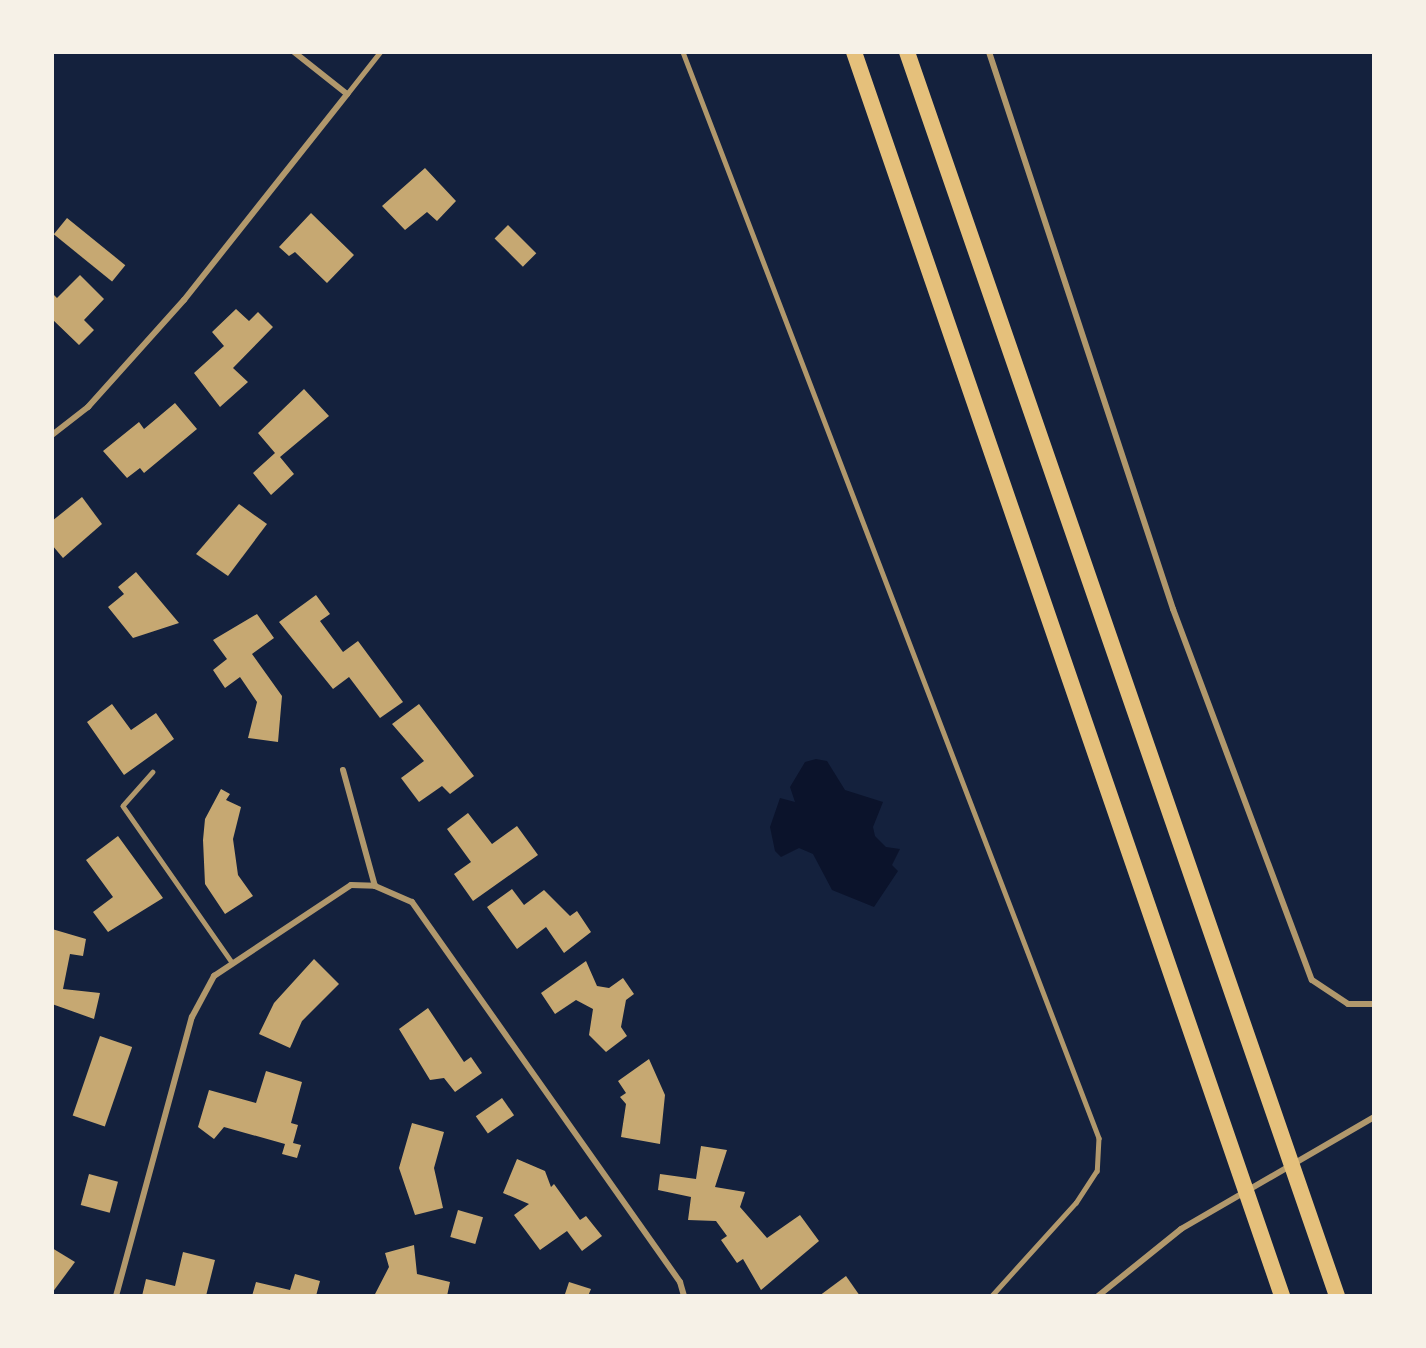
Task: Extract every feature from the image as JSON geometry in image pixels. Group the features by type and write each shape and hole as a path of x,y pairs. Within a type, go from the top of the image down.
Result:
{"highway":[{"path":"854,52 1282,1296"},
{"path":"907,52 1337,1296"}],"street":[{"path":"52,435 88,407 184,300 348,94 294,52"},
{"path":"989,52 1173,609 1312,980 1348,1004 1374,1004"},
{"path":"343,770 375,886"},
{"path":"116,1296 192,1017 214,976 351,885 375,886 412,902 680,1282 684,1296"},
{"path":"1098,1296 1181,1229 1374,1117"}],"lane":[{"path":"348,94 380,52"},
{"path":"683,52 1099,1138 1097,1171 1076,1203 992,1296"},
{"path":"153,772 123,806 232,962"}],"water":[{"path":"816,759 827,761 845,790 883,802 873,827 875,836 886,847 900,849 892,865 898,871 874,907 832,890 813,854 799,848 781,857 775,851 770,827 780,798 795,802 790,787 805,762"}],"building":[{"path":"425,168 456,201 437,221 427,212 405,230 382,206"},
{"path":"311,213 354,255 327,283 295,252 289,256 279,247"},
{"path":"67,218 125,265 112,282 54,234"},
{"path":"508,225 536,253 523,267 495,238"},
{"path":"80,275 104,299 84,320 94,330 79,345 52,319 52,293 57,298"},
{"path":"236,309 249,321 258,312 273,327 233,368 248,382 220,407 194,373 224,346 212,332"},
{"path":"304,389 329,416 280,457 294,474 271,495 253,473 275,453 258,433"},
{"path":"175,403 197,429 144,473 140,468 127,478 103,451 139,422 144,429"},
{"path":"82,497 102,524 63,558 52,545 52,521"},
{"path":"239,504 267,524 228,576 196,554"},
{"path":"136,572 179,623 133,638 108,607 124,594 118,587"},
{"path":"316,595 330,614 320,621 343,652 358,641 403,702 380,718 349,677 333,689 279,622"},
{"path":"257,614 274,638 252,654 282,696 278,742 248,738 257,702 240,677 225,688 213,670 227,659 213,640"},
{"path":"112,704 131,730 156,713 174,739 124,775 87,722"},
{"path":"419,704 474,776 450,794 442,786 419,802 401,778 424,761 392,724"},
{"path":"221,789 230,794 226,800 241,807 233,839 238,875 253,896 225,914 205,884 203,840 205,819"},
{"path":"468,813 492,844 517,826 538,855 473,901 454,874 471,862 447,829"},
{"path":"118,836 163,898 108,932 93,912 113,897 86,860"},
{"path":"512,889 524,905 544,890 570,916 577,911 591,932 564,953 546,927 517,949 487,907"},
{"path":"52,929 86,939 83,956 70,954 63,989 100,993 94,1019 52,1004"},
{"path":"314,959 339,984 302,1021 290,1048 259,1034 274,1003"},
{"path":"586,961 597,986 609,988 623,978 634,994 626,1000 621,1027 627,1036 606,1052 589,1035 593,1009 576,1000 555,1014 541,993"},
{"path":"428,1008 464,1062 471,1057 482,1073 455,1092 444,1078 430,1080 399,1029"},
{"path":"100,1036 132,1047 105,1126 73,1115"},
{"path":"649,1059 665,1095 660,1144 621,1137 626,1104 620,1097 626,1093 618,1081"},
{"path":"266,1071 302,1082 291,1123 298,1125 293,1143 301,1145 297,1158 282,1154 285,1144 224,1127 214,1139 198,1127 209,1090 256,1103"},
{"path":"502,1098 514,1115 488,1134 476,1116"},
{"path":"412,1123 444,1132 434,1168 443,1208 415,1215 399,1168"},
{"path":"701,1146 727,1150 715,1187 745,1192 740,1207 767,1238 800,1215 819,1241 761,1290 743,1259 737,1263 721,1240 727,1236 716,1221 688,1220 691,1197 658,1190 660,1174 696,1179"},
{"path":"517,1159 545,1171 551,1187 554,1184 580,1220 586,1216 602,1236 582,1251 567,1231 540,1250 514,1215 529,1204 503,1193"},
{"path":"89,1174 118,1182 110,1213 81,1205"},
{"path":"458,1210 483,1217 475,1244 450,1237"},
{"path":"414,1245 417,1274 450,1282 447,1296 374,1296 389,1267 385,1253"},
{"path":"52,1248 75,1262 52,1293"},
{"path":"183,1252 215,1260 206,1296 142,1296 146,1279 175,1286"},
{"path":"295,1274 320,1281 316,1296 252,1296 256,1282 290,1290"},
{"path":"846,1276 860,1296 819,1296"},
{"path":"569,1282 591,1289 588,1296 565,1294"}]}
